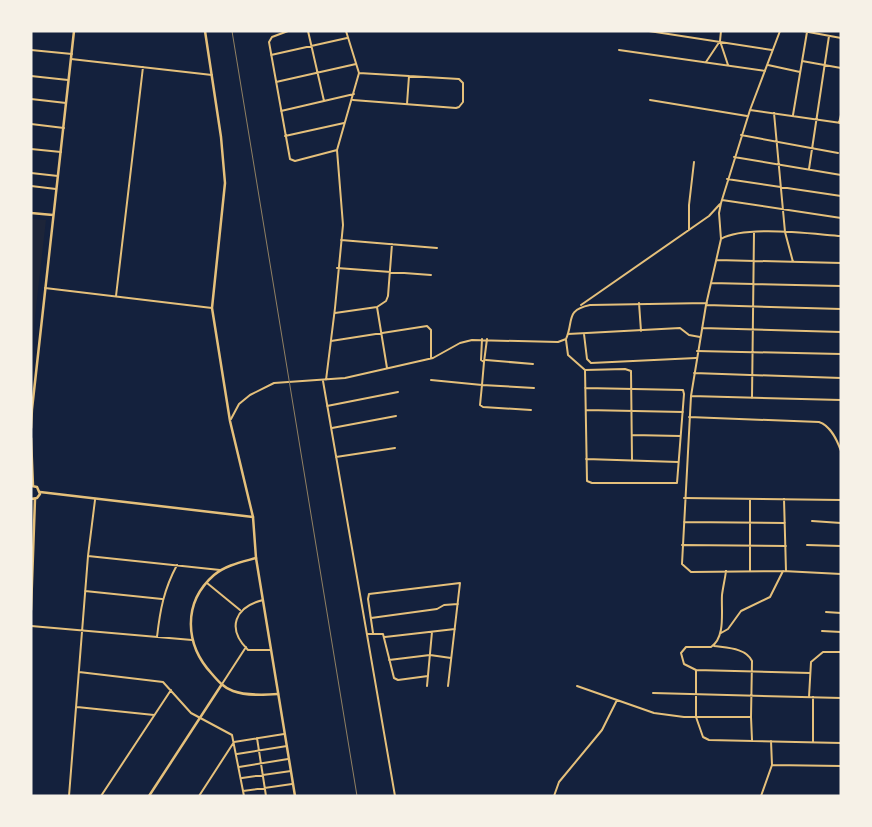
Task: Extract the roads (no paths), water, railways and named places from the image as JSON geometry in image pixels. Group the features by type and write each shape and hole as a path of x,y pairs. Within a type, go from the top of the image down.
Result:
{"main road":[{"path":"205,31 221,137 224,183 212,308 230,421 253,517 256,558 295,796"},
{"path":"31,428 74,32"},
{"path":"31,213 54,216"},
{"path":"31,438 32,486 37,487 40,492 253,517"},
{"path":"31,610 32,500 40,492"},
{"path":"256,558 234,564 222,570 200,591 192,615 192,640 205,666 222,684 232,690 250,694 278,694"},
{"path":"149,796 222,684"}],"street":[{"path":"69,31 74,32"},
{"path":"265,31 273,31"},
{"path":"288,31 270,39 285,136 292,161 337,150"},
{"path":"308,31 324,101"},
{"path":"346,31 359,73 337,150 340,205 343,221 337,268 335,313 324,381 395,796"},
{"path":"649,31 773,50"},
{"path":"721,31 720,41 728,66"},
{"path":"780,31 747,116 721,202 719,214 722,238 706,304 691,396 684,498 682,564 691,572 785,571 841,574"},
{"path":"803,31 841,38"},
{"path":"792,115 807,32"},
{"path":"809,169 829,36"},
{"path":"271,55 348,38"},
{"path":"705,63 720,41"},
{"path":"31,50 72,54"},
{"path":"619,50 765,71"},
{"path":"71,59 212,75"},
{"path":"802,61 841,68"},
{"path":"276,82 357,64"},
{"path":"767,65 800,72"},
{"path":"116,296 143,67"},
{"path":"352,100 456,108 463,102 464,83 459,79 359,73"},
{"path":"31,76 68,80"},
{"path":"407,104 409,76"},
{"path":"281,111 354,94"},
{"path":"31,99 66,103"},
{"path":"650,100 747,116"},
{"path":"750,110 840,123 841,115"},
{"path":"774,113 785,232 793,262"},
{"path":"285,136 345,123"},
{"path":"31,124 64,128"},
{"path":"741,135 838,153"},
{"path":"31,149 61,152"},
{"path":"734,157 841,175"},
{"path":"689,230 689,205 694,162"},
{"path":"31,172 58,176"},
{"path":"727,180 841,196"},
{"path":"31,186 56,189"},
{"path":"632,460 632,373 629,369 585,370 568,355 566,339 573,312 709,216 721,202"},
{"path":"721,202 841,218"},
{"path":"722,238 727,235 754,232 841,236"},
{"path":"752,398 754,232"},
{"path":"341,240 438,248"},
{"path":"335,313 377,307 387,298 392,244"},
{"path":"717,260 841,263"},
{"path":"337,268 431,275"},
{"path":"711,283 841,286"},
{"path":"45,288 212,308"},
{"path":"579,307 639,303 841,309"},
{"path":"639,303 641,331"},
{"path":"377,307 387,368"},
{"path":"331,341 423,325 430,327 432,358"},
{"path":"568,334 680,328 689,334 700,337"},
{"path":"702,328 841,332"},
{"path":"584,334 587,360 591,363 696,358"},
{"path":"230,421 239,404 264,387 289,380 324,381 387,368 432,358 460,343 482,339 558,342 566,339"},
{"path":"482,339 481,360 533,364"},
{"path":"487,339 481,406 531,410"},
{"path":"698,351 841,354"},
{"path":"585,370 585,388 586,410 585,459 586,480 592,483 675,484 678,482 684,394 681,389 585,388"},
{"path":"694,373 841,378"},
{"path":"431,380 534,388"},
{"path":"327,406 398,392"},
{"path":"691,396 841,400"},
{"path":"586,410 683,412"},
{"path":"331,428 396,416"},
{"path":"689,417 819,422 828,427 837,440 841,451"},
{"path":"632,435 680,436"},
{"path":"336,457 396,448"},
{"path":"585,459 678,462"},
{"path":"684,498 841,500"},
{"path":"750,499 750,571"},
{"path":"720,633 728,629 741,612 770,597 785,571 784,499"},
{"path":"69,796 88,556 96,500"},
{"path":"812,521 841,522"},
{"path":"684,522 785,523"},
{"path":"682,545 786,546"},
{"path":"808,545 841,546"},
{"path":"88,556 222,570"},
{"path":"157,637 162,599 177,566"},
{"path":"714,646 720,633 722,595 726,571"},
{"path":"373,633 368,599 371,593 458,582 460,585 448,686"},
{"path":"207,583 241,611"},
{"path":"85,591 162,599"},
{"path":"263,600 243,607 237,617 237,629 240,642 246,647 255,651 271,650"},
{"path":"371,618 437,609 444,605 458,604"},
{"path":"826,612 841,613"},
{"path":"31,626 192,640"},
{"path":"385,638 455,629"},
{"path":"822,631 841,632"},
{"path":"367,634 382,632 393,676 396,679 428,676"},
{"path":"427,686 432,632"},
{"path":"752,740 751,717 752,696 752,672 752,661 747,654 714,646 690,646 683,649 684,664 696,670 752,672 810,673"},
{"path":"222,684 246,647"},
{"path":"809,697 811,662 823,652 841,652"},
{"path":"389,660 430,655 451,658"},
{"path":"696,670 696,717 703,737 706,740 841,743"},
{"path":"79,672 163,682 185,707 200,718 232,735 244,796"},
{"path":"577,686 654,713 696,717 751,717"},
{"path":"101,796 171,690"},
{"path":"653,693 841,698"},
{"path":"813,697 813,742"},
{"path":"554,796 567,772 602,730 616,700"},
{"path":"76,707 154,715"},
{"path":"199,796 234,742 285,734"},
{"path":"257,738 266,796"},
{"path":"761,796 772,765 771,741"},
{"path":"236,754 287,746"},
{"path":"239,767 289,759"},
{"path":"772,765 841,766"},
{"path":"241,779 291,771"},
{"path":"243,791 293,784"}],"railway":[{"path":"232,31 357,796"}]}
